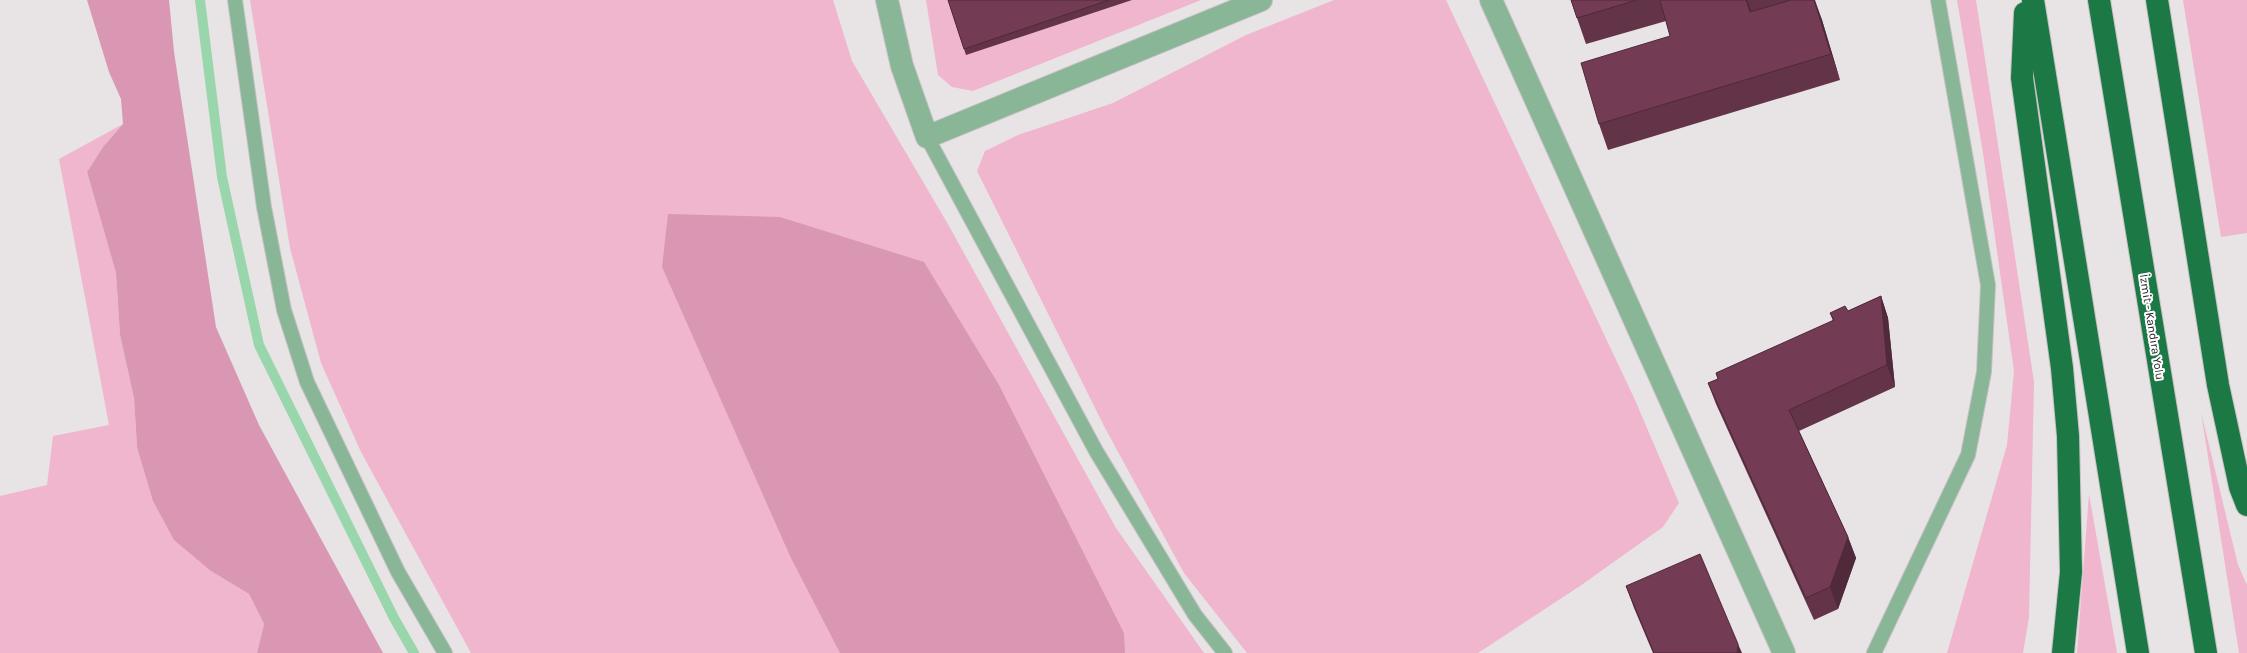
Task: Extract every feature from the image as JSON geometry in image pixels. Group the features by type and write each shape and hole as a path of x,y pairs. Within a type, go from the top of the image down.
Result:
{"highway":[{"path":"2026,0 2022,78 2062,368 2068,436 2071,572 2063,653"},
{"path":"2033,0 2138,653"},
{"name":"İzmit - Kandıra Yolu","path":"2099,0 2206,653"},
{"path":"2157,0 2218,385 2240,487 2247,505"}],"street":[{"path":"887,0 902,66 927,137 1261,0"},
{"path":"1491,0 1784,653"}],"lane":[{"path":"235,0 264,207 284,310 307,382 398,572 446,653"},
{"path":"1874,653 1968,455 1984,372 1988,285 1938,0"},
{"path":"927,137 1096,452 1195,615 1226,653"}],"shaded area":[{"path":"87,0 169,0 174,52 216,327 259,425 383,653 257,653 264,624 249,594 211,571 174,540 153,501 137,447 134,398 120,335 116,273 87,172 103,147 123,124 121,99 109,72"},
{"path":"250,0 833,0 852,61 949,226 1116,528 1204,653 471,653 361,452 321,363 290,248"},
{"path":"926,0 1201,0 973,91 952,87 938,75"},
{"path":"1334,0 1446,0 1635,400 1679,503 1663,527 1580,586 1478,653 1247,653 1184,573 1105,428 977,171 985,151 1018,135 1113,103 1246,35"},
{"path":"1957,0 1976,0 2034,382 2029,617 2023,653 1947,653 2007,445 2014,371 1983,153"},
{"path":"2183,0 2247,0 2247,233 2221,237"},
{"path":"123,124 103,147 87,172 116,273 120,335 134,398 137,447 211,571 249,594 264,624 257,653 0,653 0,496 47,485 53,436 109,425 59,159"},
{"path":"668,214 780,217 924,262 999,385 1124,633 1125,653 840,653 790,556 662,267"},
{"path":"2201,412 2238,565 2247,585 2247,653 2239,653"},
{"path":"2089,494 2117,653 2077,653"}],"building":[{"path":"948,0 1109,0 964,49"},
{"path":"1571,0 1637,0 1577,18"},
{"path":"1660,0 1746,0 1750,12 1791,0 1814,0 1831,54 1599,124 1581,63 1670,36"},
{"path":"1881,296 1887,365 1789,410 1848,537 1830,587 1806,598 1708,383 1718,379 1716,373 1834,320 1830,313 1845,306 1848,311"},
{"path":"1700,554 1738,644 1737,653 1654,653 1626,586"}],"waterway":[{"path":"200,0 222,177 259,345 394,618 414,653"}]}
